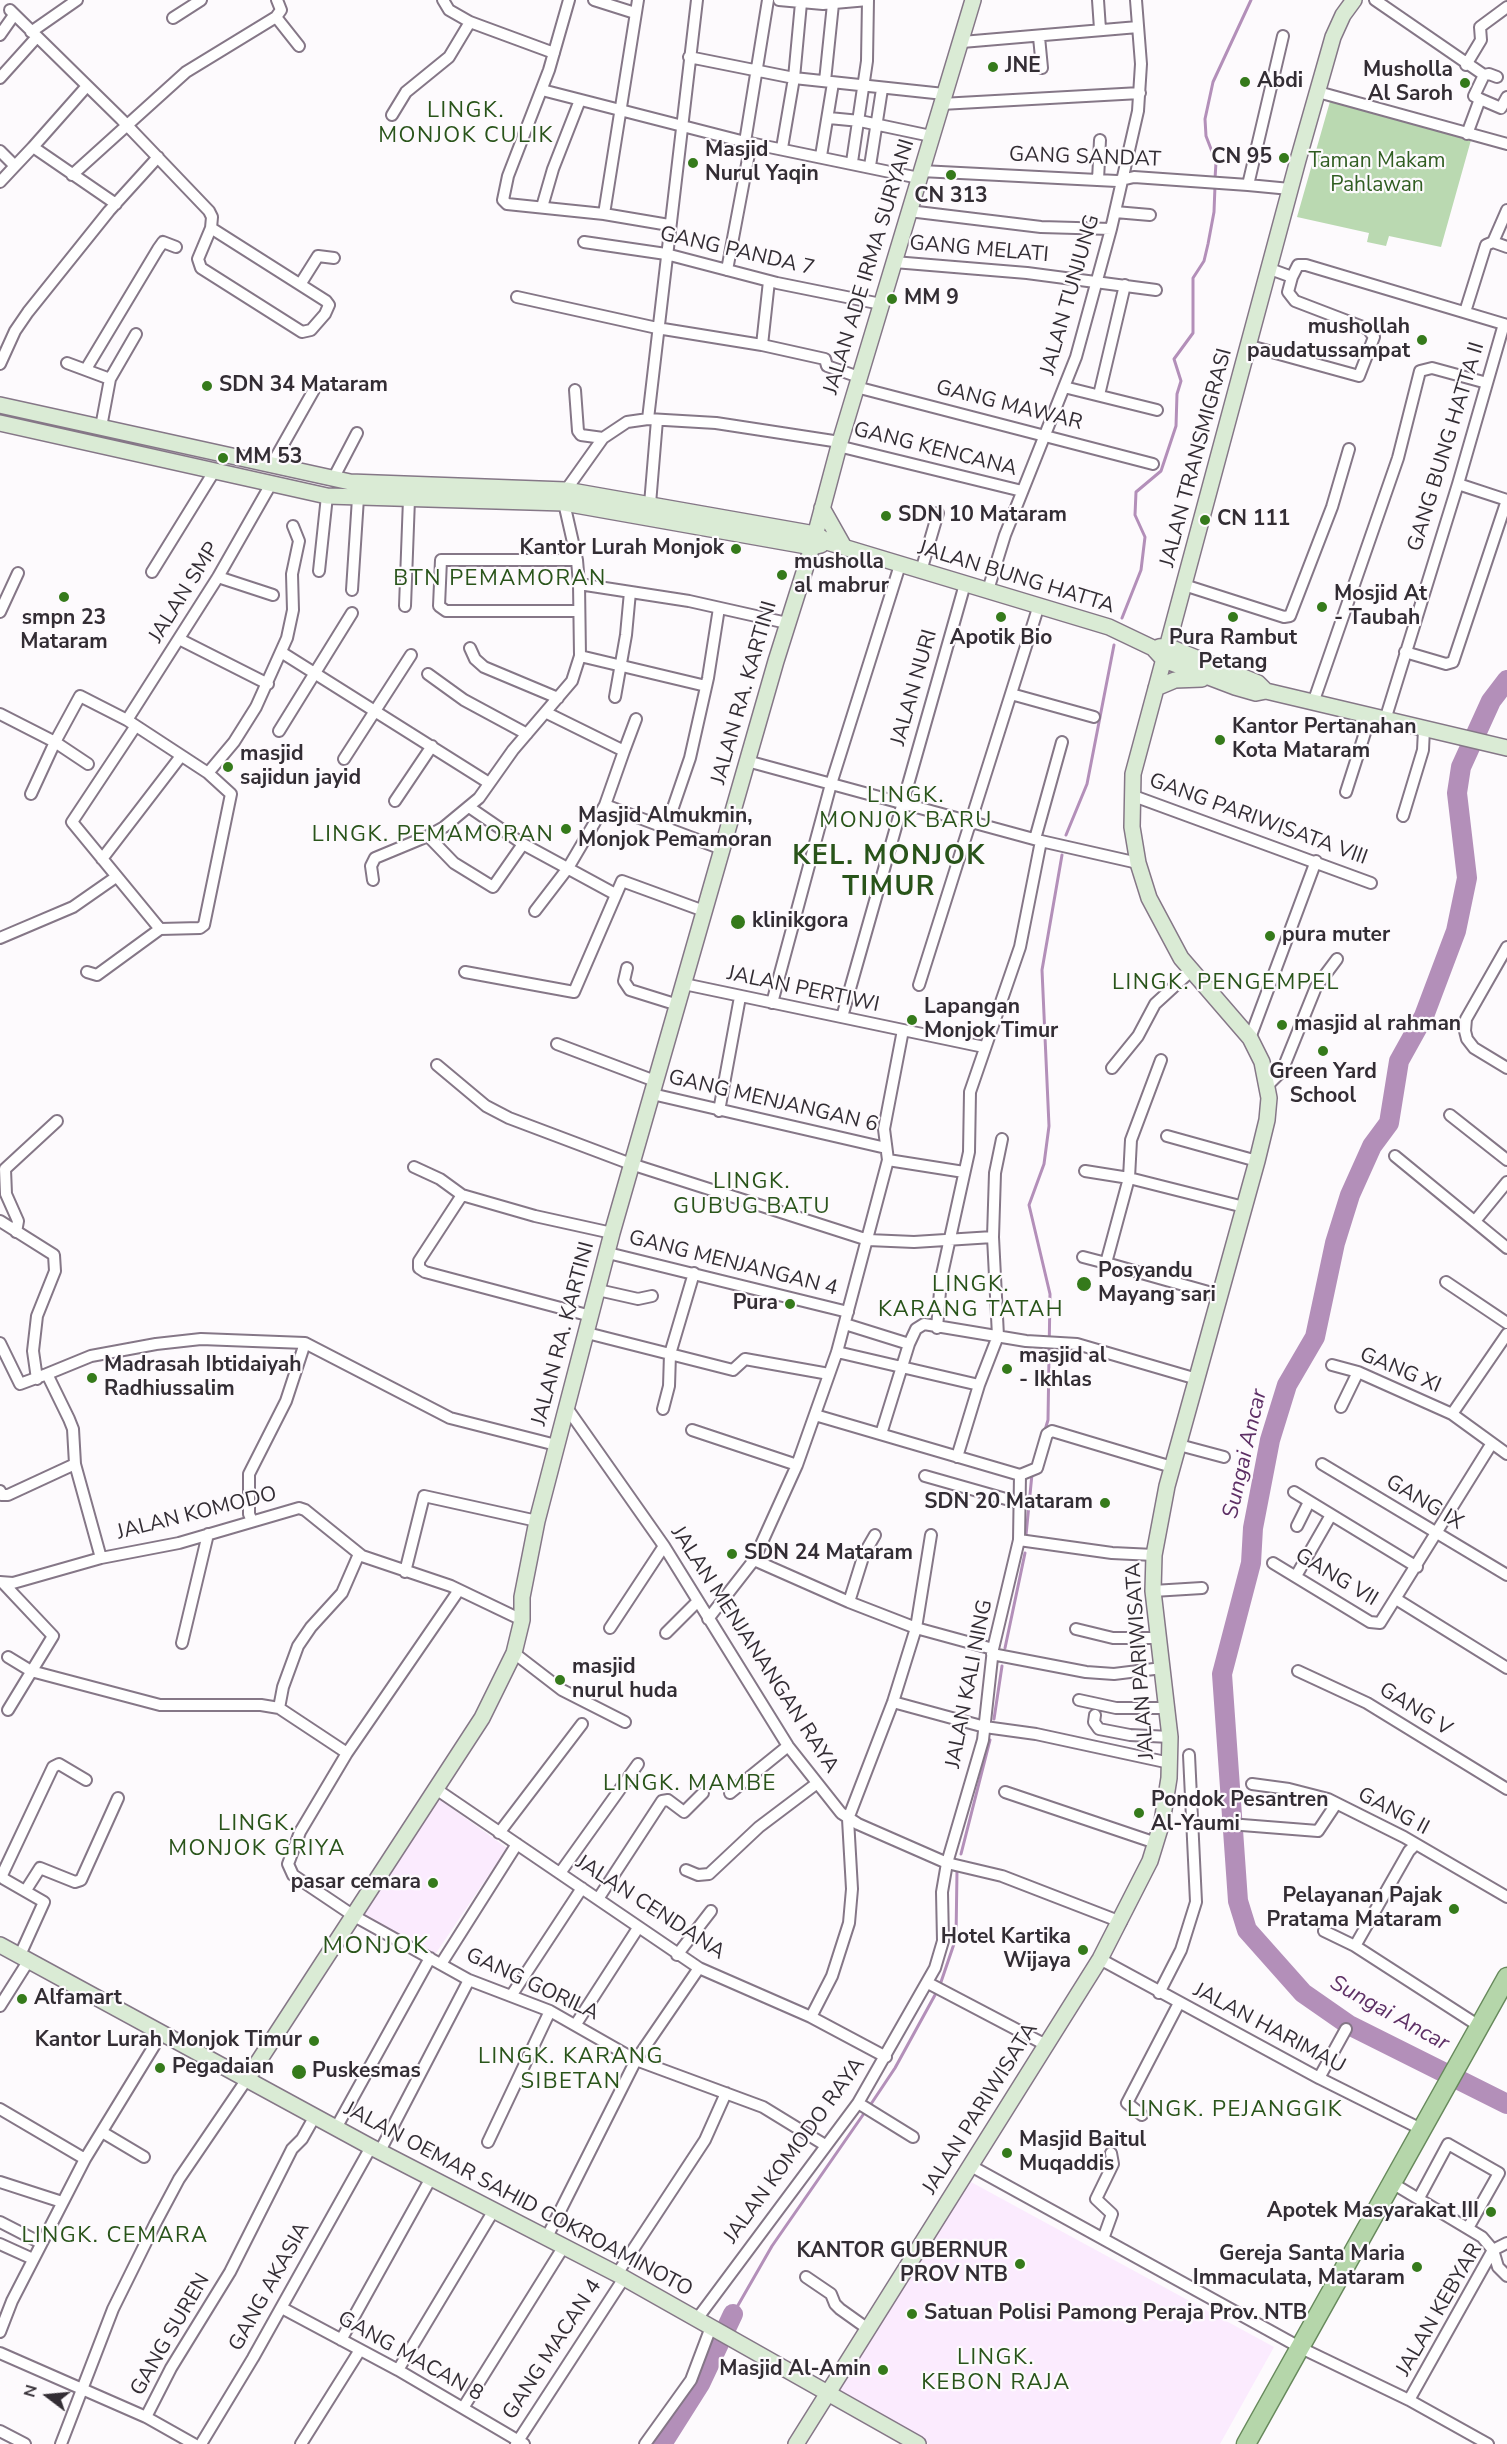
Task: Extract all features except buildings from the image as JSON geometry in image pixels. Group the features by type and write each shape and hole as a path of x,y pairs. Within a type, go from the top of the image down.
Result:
{"main road":[{"path":"1246,2444 1438,2097 1505,1983"}],"street":[{"path":"0,78 33,35 77,0"},
{"path":"173,18 201,0"},
{"path":"72,175 186,72 276,17 281,10 277,0"},
{"path":"443,0 449,10 470,22 554,53"},
{"path":"569,0 542,90 508,176 503,200 507,204 604,214 669,225"},
{"path":"594,0 635,13"},
{"path":"604,214 638,0"},
{"path":"650,504 657,328 669,225 684,127 689,57 697,0"},
{"path":"727,270 768,0"},
{"path":"779,0 833,4 868,0 869,30 864,87 852,162"},
{"name":"JALAN ADE IRMA SURYANI","path":"813,541 857,382 973,0"},
{"path":"1098,0 1100,29"},
{"name":"JALAN TUNJUNG","path":"988,590 1022,492 1064,387 1098,281 1134,134 1140,93 1141,64 1137,0"},
{"name":"JALAN TRANSMIGRASI","path":"1156,688 1161,651 1184,585 1333,37 1343,15 1354,0"},
{"path":"1375,0 1466,65 1484,75 1497,77"},
{"path":"782,148 794,78 797,2"},
{"path":"821,156 829,118 833,4"},
{"path":"1466,65 1481,40 1479,27 1507,7"},
{"path":"0,35 12,13 126,124 211,213 211,228 198,260 199,266 300,332 307,333 326,314 329,305 327,301 211,228"},
{"path":"276,17 299,46"},
{"path":"392,115 406,92 449,57 470,22"},
{"path":"962,42 1138,27"},
{"path":"1248,185 1283,36"},
{"path":"1039,37 1042,68"},
{"path":"689,57 794,78 942,99 1140,93"},
{"path":"1484,75 1474,96 1501,108 1507,97"},
{"path":"0,183 87,87"},
{"path":"870,166 882,89"},
{"name":"GANG SANDAT","path":"542,90 748,142 920,175 1122,181 1134,177 1290,189"},
{"path":"1318,92 1507,144"},
{"path":"1467,134 1480,99"},
{"path":"542,207 553,169 580,100"},
{"path":"829,118 860,121 931,136"},
{"path":"1098,180 1100,140"},
{"path":"33,147 116,204"},
{"path":"0,151 15,166"},
{"path":"0,364 15,331 28,312 116,204 158,157"},
{"path":"1493,242 1507,210"},
{"path":"909,211 1041,227 1111,229"},
{"path":"1115,212 1150,215"},
{"path":"86,369 163,242 176,247"},
{"name":"GANG PANDA 7","path":"584,242 666,254 769,281 881,304"},
{"path":"1465,312 1486,245 1493,242 1507,247"},
{"path":"301,283 318,256 334,258"},
{"name":"GANG MELATI","path":"894,262 1098,281 1156,290"},
{"path":"1250,346 1359,376 1374,337 1368,329 1295,301 1288,292 1298,265 1306,265 1505,324"},
{"path":"1270,269 1292,277"},
{"path":"762,345 769,281"},
{"path":"1099,395 1125,285"},
{"name":"GANG MAWAR","path":"517,297 657,328 762,345 825,360 827,366 857,382 1153,464"},
{"name":"GANG BUNG HATTA II","path":"1346,792 1405,652 1505,324"},
{"path":"101,427 110,379 136,334"},
{"path":"67,363 110,379"},
{"path":"1312,703 1377,524 1423,369 1431,368 1487,383"},
{"path":"271,465 315,387"},
{"path":"1064,387 1157,410"},
{"path":"373,880 371,866 375,858 428,836 469,807 572,681 580,656 579,584 565,497 603,438 581,435 578,431 575,390"},
{"path":"0,405 333,479 409,500 565,497 837,545"},
{"path":"59,436 60,418"},
{"name":"GANG KENCANA","path":"603,438 619,425 652,420 752,426 839,444 1022,492"},
{"path":"0,423 327,496 358,498 383,492 565,497 650,504 813,541"},
{"path":"333,479 357,433"},
{"path":"1184,585 1284,617 1290,616 1332,507 1349,449"},
{"path":"152,572 215,470"},
{"name":"JALAN SMP","path":"102,859 74,826 73,818 272,484"},
{"path":"1405,652 1446,664 1454,662 1507,500 1458,484"},
{"path":"319,571 327,496"},
{"path":"352,590 358,498"},
{"path":"405,606 409,500"},
{"path":"822,508 837,545"},
{"path":"921,571 938,513"},
{"path":"208,772 246,725 268,684 281,652 293,610 292,574 299,541 293,526"},
{"name":"JALAN RA. KARTINI","path":"247,2079 486,1710 514,1653 522,1620 522,1597 537,1521 612,1233 787,623 813,541"},
{"name":"JALAN BUNG HATTA","path":"837,545 1109,627 1161,651"},
{"path":"577,561 441,560 439,606 446,611 579,611"},
{"path":"772,1003 831,784 900,565"},
{"path":"0,612 18,573"},
{"path":"218,577 273,595"},
{"path":"579,584 719,608 787,623"},
{"name":"JALAN NURI","path":"842,1017 966,584"},
{"path":"615,697 630,592"},
{"path":"920,985 969,822 1039,605"},
{"path":"666,828 690,758 706,686 719,608"},
{"path":"279,731 352,613"},
{"path":"179,639 268,684"},
{"path":"470,648 484,668 558,698"},
{"path":"1161,651 1258,683 1266,691"},
{"path":"1161,651 1209,679 1256,693 1266,691 1504,748"},
{"path":"281,652 489,783"},
{"path":"344,759 411,655"},
{"path":"580,656 706,686"},
{"path":"428,674 464,700 527,734"},
{"path":"1156,688 1175,680 1209,679"},
{"name":"JALAN PARIWISATA","path":"796,2444 1101,1959 1156,1843 1165,1805 1170,1763 1170,1737 1153,1591 1154,1555 1172,1467 1267,1120 1268,1085 1262,1062 1250,1038 1191,971 1156,915 1138,863 1132,827 1131,795 1135,757 1156,688"},
{"path":"1011,694 1094,717"},
{"path":"31,794 80,696 131,723 208,772 228,790 231,799 206,920 200,928 160,929 97,975 87,972"},
{"path":"547,713 624,751"},
{"path":"0,714 55,742 88,764"},
{"path":"535,911 568,868 604,805 636,719"},
{"path":"1403,816 1423,750 1426,729"},
{"path":"937,1328 941,1279 971,1134 970,1092 1020,947 1033,894 1038,840 1062,742"},
{"path":"395,801 432,746"},
{"path":"160,929 102,859 182,756"},
{"path":"747,761 969,822 1138,863"},
{"name":"GANG PARIWISATA VIII","path":"1131,795 1371,883"},
{"path":"604,805 722,849"},
{"path":"469,807 523,844 615,894"},
{"path":"428,836 454,863 493,887 523,844"},
{"path":"1250,1038 1316,861"},
{"path":"0,938 73,907 116,877"},
{"path":"465,972 574,992 621,882 627,881 704,911"},
{"path":"1507,947 1466,1019 1465,1031 1467,1040 1473,1048 1507,1068"},
{"path":"1268,1085 1282,1071 1316,987 1336,959"},
{"path":"627,968 624,981 630,990 678,1005"},
{"path":"1112,1068 1138,1036 1155,1004 1191,971"},
{"name":"JALAN PERTIWI","path":"684,984 984,1047"},
{"path":"719,1111 740,997"},
{"path":"708,1619 754,1560 797,1465 837,1352 888,1160 886,1120 903,1030"},
{"name":"GANG MENJANGAN 6","path":"557,1044 653,1088 719,1111 886,1148"},
{"path":"1106,1263 1129,1178 1131,1140 1161,1060"},
{"path":"436,1065 496,1112 632,1164 868,1240 914,1242 993,1237"},
{"path":"1450,1115 1507,1160"},
{"path":"16,1232 18,1221 6,1194 3,1171 57,1121"},
{"path":"1167,1136 1257,1161"},
{"path":"957,1457 979,1385 998,1336 993,1237 995,1173 1002,1139"},
{"path":"1395,1156 1507,1248"},
{"path":"888,1160 964,1172"},
{"path":"414,1167 440,1179 462,1195 535,1216 612,1233"},
{"path":"1084,1171 1129,1178 1244,1207"},
{"path":"1475,1221 1507,1182"},
{"path":"462,1195 419,1261 419,1268 425,1272 591,1316"},
{"path":"0,1221 51,1252 55,1263 52,1279 37,1316 33,1351 42,1377 72,1428 75,1464 101,1558"},
{"name":"GANG MENJANGAN 4","path":"608,1253 694,1272 848,1312"},
{"path":"1083,1257 1219,1295"},
{"path":"663,1409 669,1386 670,1354 694,1272"},
{"path":"1446,1282 1507,1323"},
{"path":"598,1290 638,1299 652,1296"},
{"path":"845,1324 909,1344"},
{"path":"881,1434 909,1344 916,1329 924,1324 937,1328 1093,1348 1197,1379"},
{"path":"587,1333 733,1370 745,1359 829,1374"},
{"name":"GANG XI","path":"1452,1414 1507,1334"},
{"path":"0,1343 16,1379 22,1384 91,1356 156,1344 201,1339 305,1343 450,1418 556,1445"},
{"path":"252,1521 249,1514 249,1474 286,1401 305,1343"},
{"path":"837,1352 979,1385"},
{"name":"GANG XI","path":"1332,1365 1359,1372 1452,1414 1507,1454"},
{"path":"1341,1407 1359,1372"},
{"name":"JALAN MENJANANGAN RAYA","path":"567,1408 664,1546 788,1746 816,1784 848,1819 947,1863 1002,1876 1120,1922"},
{"path":"814,1415 957,1457 1027,1473"},
{"path":"692,1430 797,1465"},
{"name":"JALAN KALI NING","path":"947,1863 980,1756 992,1652 1018,1540 1020,1503 1027,1473 1047,1434 1052,1431 1172,1467"},
{"path":"1396,1599 1492,1443"},
{"path":"1179,1445 1224,1457"},
{"path":"0,1491 2,1495 8,1495 75,1464"},
{"name":"GANG IX","path":"1322,1464 1507,1575"},
{"path":"925,1476 1020,1503"},
{"path":"1294,1492 1417,1567"},
{"path":"405,1572 424,1496 537,1521"},
{"path":"1297,1526 1309,1502"},
{"name":"JALAN KOMODO","path":"2,1583 208,1534 294,1509 303,1509 359,1554 459,1590 522,1620"},
{"path":"1296,1576 1331,1515"},
{"path":"182,1643 208,1534"},
{"path":"849,1602 864,1554 875,1535"},
{"path":"811,2017 837,1963 849,1923 852,1889 848,1819 893,1702 916,1628 931,1535"},
{"path":"1018,1540 1112,1553 1154,1555"},
{"path":"610,1628 664,1546"},
{"path":"279,1708 288,1672 298,1646 311,1627 342,1593 359,1554"},
{"path":"754,1560 849,1602 916,1628 992,1652 1114,1674 1162,1668"},
{"name":"GANG VII","path":"1273,1563 1370,1622 1380,1623 1396,1599 1507,1668"},
{"path":"2,1583 53,1636 8,1710"},
{"path":"1153,1591 1202,1588"},
{"name":"GANG GORILA","path":"459,1590 347,1754 305,1820 288,1864 293,1875 354,1916 469,1980 550,2011 636,2060 778,2114 825,2145"},
{"path":"666,1634 698,1601"},
{"path":"1076,1629 1113,1638 1159,1638"},
{"path":"514,1653 562,1690 625,1722"},
{"path":"8,1658 31,1671 160,1705 261,1705 279,1708 347,1754"},
{"name":"GANG V","path":"1298,1671 1367,1702 1507,1789"},
{"path":"1079,1700 1116,1708 1168,1708"},
{"path":"893,1702 985,1727 1036,1734 1170,1763"},
{"path":"1095,1715 1094,1722 1099,1729 1130,1735 1170,1737"},
{"path":"499,1833 582,1724"},
{"path":"730,1793 788,1746"},
{"path":"1159,1993 1181,1950 1196,1902 1189,1755"},
{"path":"0,2006 25,1958 44,1905 42,1900 4,1879 2,1875 53,1767 59,1764 86,1780"},
{"path":"560,1873 638,1764"},
{"path":"686,1870 698,1875 709,1874 759,1827 816,1784"},
{"name":"GANG II","path":"1252,1784 1309,1793 1336,1803 1507,1897"},
{"name":"JALAN CENDANA","path":"436,1789 677,1955 699,1968 811,2017 886,2057"},
{"path":"1005,1792 1156,1843"},
{"path":"598,1899 662,1801 668,1800 684,1812 703,1793"},
{"path":"26,1890 40,1868 75,1882 81,1880 118,1798"},
{"path":"1242,1825 1318,1831 1336,1803"},
{"path":"441,1964 517,1844"},
{"path":"1355,1946 1415,1845"},
{"name":"JALAN KOMODO RAYA","path":"645,2444 691,2380 708,2325 825,2145 864,2107 886,2057 930,1983 943,1941 942,1892 947,1863"},
{"path":"511,1996 582,1888"},
{"path":"677,1955 711,1911"},
{"path":"576,2024 638,1928"},
{"path":"1324,1931 1355,1946 1479,2026"},
{"name":"JALAN OEMAR SAHID COKROAMINOTO","path":"0,1945 375,2149 620,2276 918,2444"},
{"path":"336,2128 430,1958"},
{"name":"JALAN HARIMAU","path":"1101,1959 1159,1993 1421,2129"},
{"path":"547,2237 636,2060 699,1968"},
{"name":"GANG AKASIA","path":"201,2444 375,2149 469,1980"},
{"path":"930,1983 1046,2045"},
{"path":"1142,2115 1127,2103 1179,2003"},
{"path":"488,2142 550,2011"},
{"path":"1319,2078 1346,2029"},
{"path":"0,2332 12,2301 85,2159 162,2033"},
{"path":"61,2444 113,2309 155,2224 179,2179 247,2079"},
{"name":"GANG MACAN 4","path":"519,2443 705,2140 726,2093"},
{"path":"864,2107 913,2137"},
{"path":"0,2109 85,2159"},
{"name":"GANG SUREN","path":"146,2417 171,2368 230,2272 292,2149 302,2139 315,2116"},
{"path":"102,2132 144,2157"},
{"path":"1419,2198 1448,2144 1499,2173 1468,2228"},
{"path":"1103,2239 1112,2214 1096,2199 1113,2164 1111,2153"},
{"path":"971,2166 1301,2348 1409,2400 1488,2444"},
{"path":"341,2340 431,2178"},
{"path":"0,2182 62,2202"},
{"path":"1392,2183 1482,2237 1493,2250 1496,2263 1507,2276"},
{"path":"398,2370 494,2210"},
{"path":"0,2222 41,2243"},
{"name":"JALAN KEBYAR","path":"1409,2400 1493,2250 1507,2243"},
{"path":"0,2244 33,2259"},
{"path":"463,2408 564,2246"},
{"path":"806,2277 831,2294 840,2309 868,2329"},
{"name":"GANG MACAN 8","path":"282,2308 398,2370 519,2443"},
{"path":"301,2444 360,2350"},
{"name":"GANG SUREN","path":"0,2353 146,2417 194,2444"},
{"path":"0,2431 25,2444"}],"shaded area":[{"name":"pasar cemara","path":"436,1797 507,1848 432,1959 360,1918"},
{"name":"KANTOR GUBERNUR PROV NTB","path":"971,2182 1274,2347 1220,2444 929,2444 836,2390"}],"green space":[{"name":"Taman Makam Pahlawan","path":"1331,98 1471,140 1441,247 1389,236 1386,246 1367,242 1369,233 1297,217"}],"waterway":[{"path":"1215,179 1216,162 1206,136 1205,119 1213,82 1251,0"},
{"path":"1122,618 1141,570 1145,537 1135,515 1136,492 1161,471 1176,426 1177,394 1181,381 1174,359 1193,333 1193,278 1204,261 1214,212 1215,186"},
{"path":"1066,835 1087,784 1114,645"},
{"name":"Sungai Ancar","path":"1507,680 1491,701 1461,767 1457,793 1467,878 1456,931 1424,1016 1399,1061 1389,1123 1372,1146 1350,1195 1335,1243 1315,1337 1287,1385 1270,1440 1253,1528 1251,1563 1222,1674 1238,1901 1247,1930 1303,1993 1349,2025 1507,2104"},
{"path":"1045,1430 1048,1420 1050,1294 1029,1205 1044,1164 1049,1126 1042,970 1062,855"},
{"path":"1026,1535 1032,1474"},
{"path":"1005,1648 1025,1553"},
{"path":"994,1719 1002,1666"},
{"path":"961,1854 990,1740"},
{"path":"941,1982 956,1938 957,1871"},
{"path":"869,2107 895,2068 935,1995"},
{"path":"733,2314 772,2246 865,2112"},
{"path":"662,2444 700,2384 733,2314"}],"place":[{"name":"JNE","path":"993,67"},
{"name":"Abdi","path":"1245,82"},
{"name":"Musholla Al Saroh","path":"1465,83"},
{"name":"CN 95","path":"1284,158"},
{"name":"Masjid Nurul Yaqin","path":"693,163"},
{"name":"CN 313","path":"951,175"},
{"name":"MM 9","path":"892,299"},
{"name":"mushollah paudatussampat","path":"1422,340"},
{"name":"SDN 34 Mataram","path":"207,386"},
{"name":"MM 53","path":"223,458"},
{"name":"SDN 10 Mataram","path":"886,516"},
{"name":"CN 111","path":"1205,520"},
{"name":"Kantor Lurah Monjok","path":"736,549"},
{"name":"musholla al mabrur","path":"782,575"},
{"name":"smpn 23 Mataram","path":"64,597"},
{"name":"Mosjid At - Taubah","path":"1322,607"},
{"name":"Apotik Bio","path":"1001,617"},
{"name":"Pura Rambut Petang","path":"1233,617"},
{"name":"Kantor Pertanahan Kota Mataram","path":"1220,740"},
{"name":"masjid sajidun jayid","path":"228,767"},
{"name":"Masjid Almukmin, Monjok Pemamoran","path":"566,829"},
{"name":"klinikgora","path":"738,922"},
{"name":"pura muter","path":"1270,936"},
{"name":"Lapangan Monjok Timur","path":"912,1020"},
{"name":"masjid al rahman","path":"1282,1025"},
{"name":"Green Yard School","path":"1323,1051"},
{"name":"Posyandu Mayang sari","path":"1084,1284"},
{"name":"Pura","path":"790,1304"},
{"name":"masjid al - Ikhlas","path":"1007,1369"},
{"name":"Madrasah Ibtidaiyah Radhiussalim","path":"92,1378"},
{"name":"SDN 20 Mataram","path":"1105,1503"},
{"name":"SDN 24 Mataram","path":"732,1554"},
{"name":"masjid nurul huda","path":"560,1680"},
{"name":"Pondok Pesantren Al-Yaumi","path":"1139,1813"},
{"name":"pasar cemara","path":"433,1883"},
{"name":"Pelayanan Pajak Pratama Mataram","path":"1454,1909"},
{"name":"Hotel Kartika Wijaya","path":"1083,1950"},
{"name":"Alfamart","path":"22,1999"},
{"name":"Kantor Lurah Monjok Timur","path":"314,2041"},
{"name":"Pegadaian","path":"160,2068"},
{"name":"Puskesmas","path":"299,2072"},
{"name":"Masjid Baitul Muqaddis","path":"1007,2153"},
{"name":"Apotek Masyarakat III","path":"1491,2212"},
{"name":"KANTOR GUBERNUR PROV NTB","path":"1020,2264"},
{"name":"Gereja Santa Maria Immaculata, Mataram","path":"1417,2267"},
{"name":"Satuan Polisi Pamong Peraja Prov. NTB","path":"912,2314"},
{"name":"Masjid Al-Amin","path":"883,2370"}],"district":[{"name":"LINGK. MONJOK CULIK","path":"466,124"},
{"name":"BTN PEMAMORAN","path":"500,580"},
{"name":"LINGK. MONJOK BARU","path":"906,810"},
{"name":"LINGK. PEMAMORAN","path":"433,836"},
{"name":"KEL. MONJOK TIMUR","path":"889,872"},
{"name":"LINGK. PENGEMPEL","path":"1226,984"},
{"name":"LINGK. GUBUG BATU","path":"752,1196"},
{"name":"LINGK. KARANG TATAH","path":"971,1298"},
{"name":"LINGK. MAMBE","path":"690,1785"},
{"name":"LINGK. MONJOK GRIYA","path":"257,1838"},
{"name":"MONJOK","path":"376,1947"},
{"name":"LINGK. KARANG SIBETAN","path":"571,2070"},
{"name":"LINGK. PEJANGGIK","path":"1235,2111"},
{"name":"LINGK. CEMARA","path":"115,2237"},
{"name":"LINGK. KEBON RAJA","path":"996,2372"}]}
